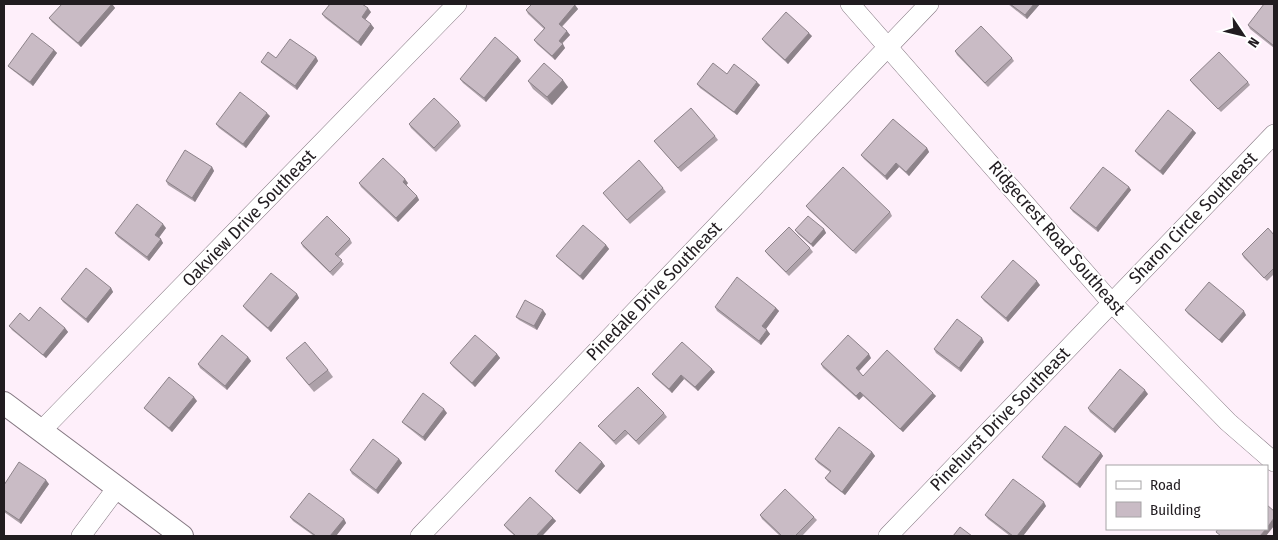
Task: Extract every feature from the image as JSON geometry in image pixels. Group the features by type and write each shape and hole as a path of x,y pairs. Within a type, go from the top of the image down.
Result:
{"street":[{"name":"Oakview Drive Southeast","path":"41,431 457,4"},
{"name":"Ridgecrest Road Southeast","path":"850,4 889,46 1111,302 1222,415 1274,462"},
{"path":"889,46 930,4"},
{"name":"Pinedale Drive Southeast","path":"420,536 889,46"},
{"name":"Sharon Circle Southeast","path":"1111,302 1274,134"},
{"name":"Pinehurst Drive Southeast","path":"888,536 1111,302"},
{"path":"4,403 116,489 182,536"},
{"path":"81,536 116,489"}],"building":[{"path":"62,4 112,4 78,43 49,18"},
{"path":"330,4 362,4 368,8 362,17 371,24 358,42 322,14"},
{"path":"532,4 575,5 559,24 567,31 559,41 563,44 552,56 534,40 545,28 526,10"},
{"path":"1010,4 1034,4 1025,15"},
{"path":"1264,4 1274,4 1274,46 1248,25"},
{"path":"786,12 809,33 785,60 762,39"},
{"path":"981,26 1012,58 985,83 955,51"},
{"path":"32,33 54,50 30,82 8,66"},
{"path":"495,37 518,57 484,98 460,79"},
{"path":"290,39 316,57 295,86 261,62 268,52 276,58"},
{"path":"1219,52 1248,82 1218,109 1190,80"},
{"path":"544,63 563,80 547,97 528,81"},
{"path":"713,63 727,74 734,64 757,82 734,112 697,84"},
{"path":"240,92 267,113 243,144 216,124"},
{"path":"434,98 459,122 434,148 409,124"},
{"path":"691,108 715,136 678,168 654,141"},
{"path":"1168,110 1193,130 1160,171 1135,151"},
{"path":"893,119 927,148 906,172 896,163 885,176 861,155"},
{"path":"185,150 212,167 192,198 166,181"},
{"path":"383,158 405,179 403,182 417,196 396,218 359,183"},
{"path":"639,160 663,188 627,220 603,193"},
{"path":"843,167 890,212 853,251 806,206"},
{"path":"1103,167 1129,187 1096,228 1070,208"},
{"path":"137,204 163,224 155,235 161,239 147,257 115,233"},
{"path":"327,216 350,239 335,254 342,260 330,272 301,243"},
{"path":"808,216 824,229 811,244 795,230"},
{"path":"583,225 606,245 580,276 556,256"},
{"path":"789,227 810,248 786,272 765,251"},
{"path":"1268,228 1274,235 1274,268 1264,278 1242,254"},
{"path":"1013,260 1037,281 1006,318 981,297"},
{"path":"86,268 111,288 86,319 61,299"},
{"path":"271,273 297,294 268,328 243,306"},
{"path":"737,277 776,308 762,326 767,330 759,341 715,307"},
{"path":"1209,282 1244,311 1219,340 1185,310"},
{"path":"525,300 543,310 534,326 516,317"},
{"path":"40,307 65,328 43,355 9,326 20,313 29,321"},
{"path":"957,319 982,338 959,368 934,349"},
{"path":"222,335 248,357 225,386 198,364"},
{"path":"475,335 497,354 472,383 450,363"},
{"path":"848,335 869,354 856,368 863,376 887,350 933,393 900,429 860,392 856,396 821,364"},
{"path":"305,342 328,370 309,385 286,358"},
{"path":"682,342 712,369 695,387 681,375 669,389 652,374"},
{"path":"1120,369 1145,390 1113,429 1088,408"},
{"path":"169,377 194,397 169,428 144,408"},
{"path":"638,387 664,413 636,441 625,430 614,441 598,426"},
{"path":"423,393 444,409 423,437 402,422"},
{"path":"1065,426 1101,453 1077,484 1042,457"},
{"path":"839,427 872,452 842,492 825,478 831,471 815,459"},
{"path":"373,439 399,459 376,490 350,470"},
{"path":"580,442 602,462 577,491 555,471"},
{"path":"19,462 46,480 19,520 4,510 4,485"},
{"path":"1013,479 1044,502 1017,536 1013,536 985,515"},
{"path":"785,489 814,517 795,536 782,536 760,515"},
{"path":"309,493 344,519 330,536 316,536 290,517"},
{"path":"530,497 553,518 536,536 516,536 504,525"},
{"path":"1268,506 1274,511 1274,518 1268,527"},
{"path":"960,527 972,536 953,536"},
{"path":"1217,530 1265,530 1260,536 1221,536 1216,532"}]}
